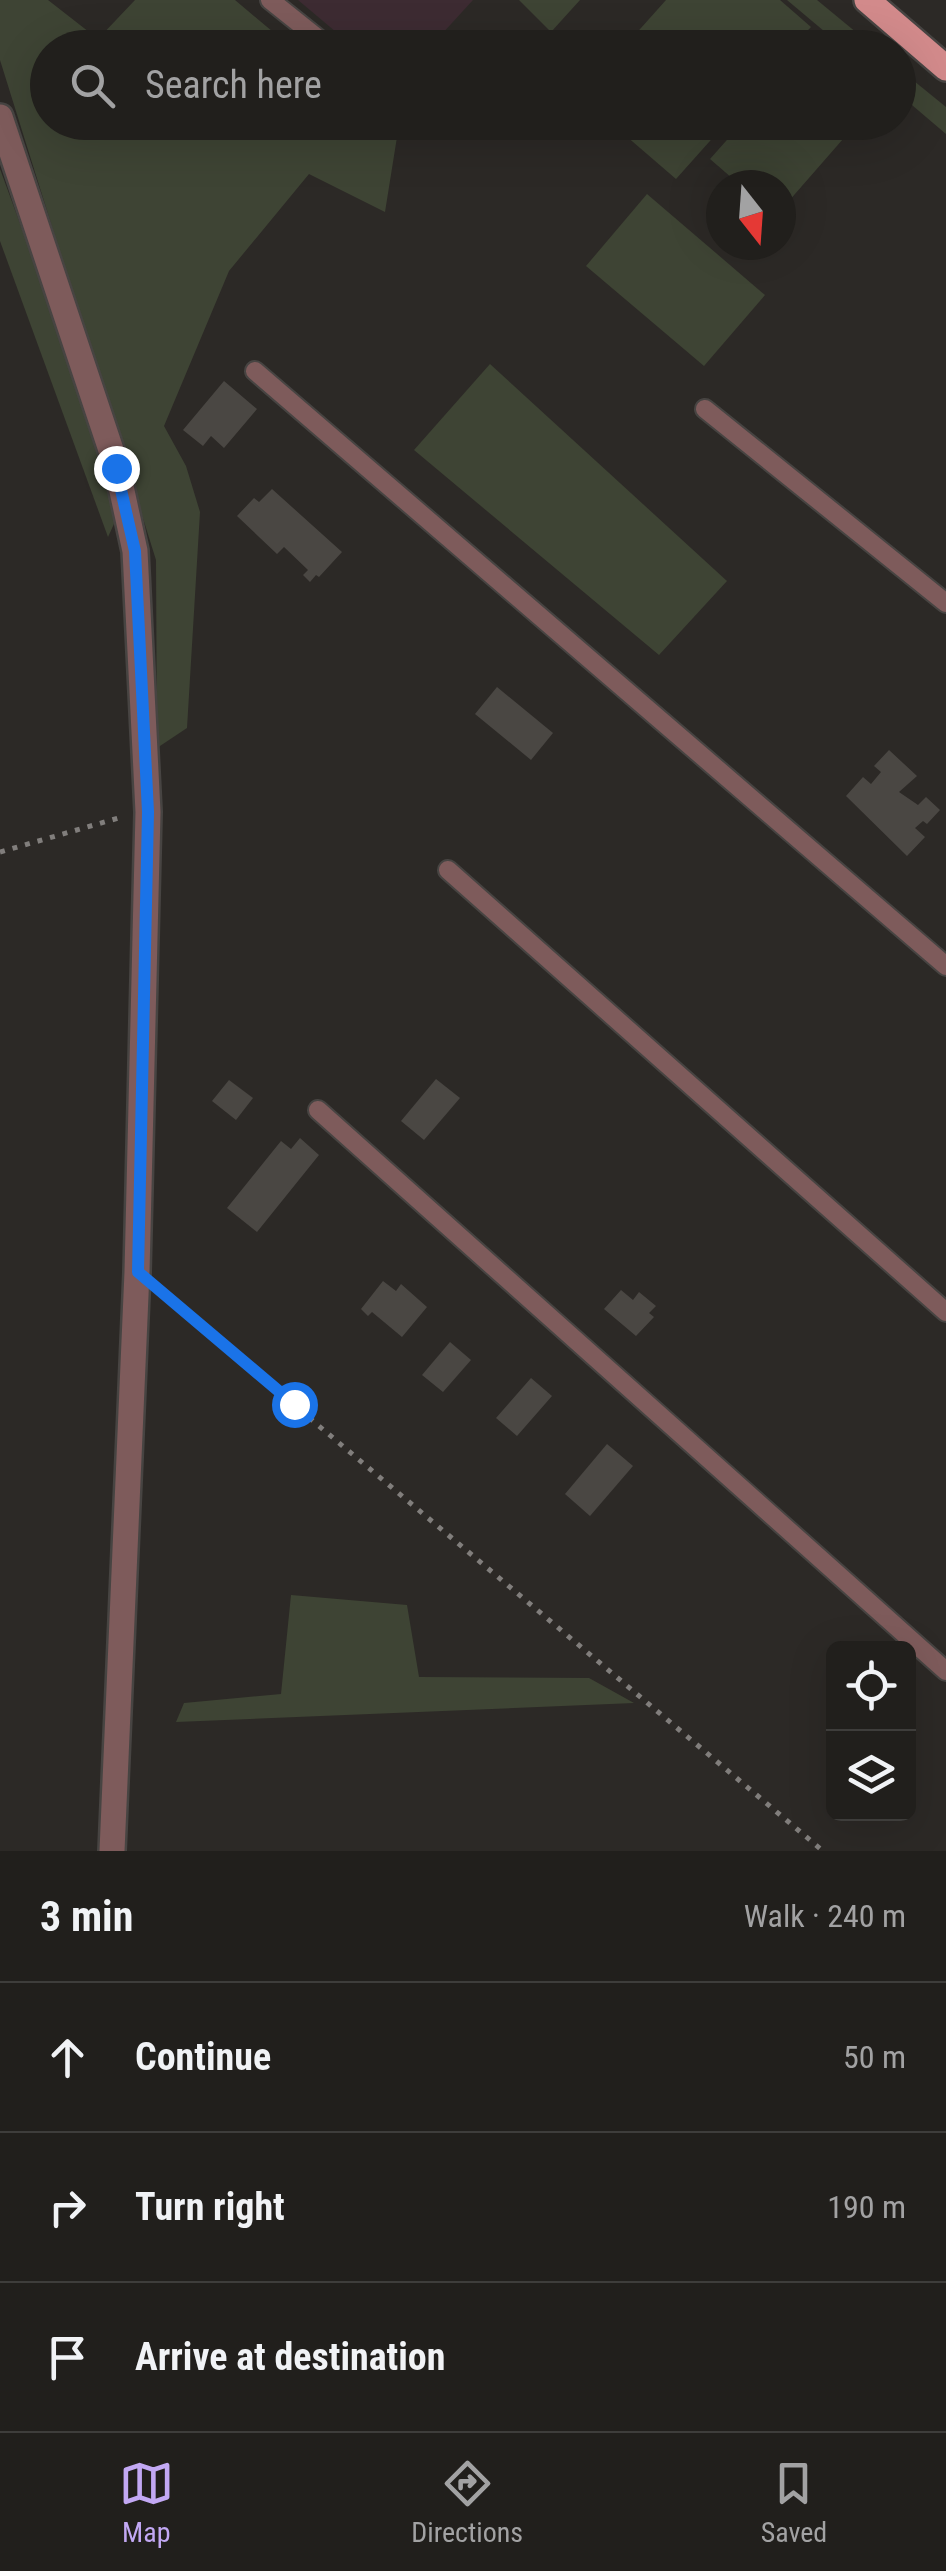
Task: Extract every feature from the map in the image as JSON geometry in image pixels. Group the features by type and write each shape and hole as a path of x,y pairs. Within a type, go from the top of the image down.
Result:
{"main road":[{"path":"866,0 901,30"},
{"path":"916,42 946,68"}],"street":[{"path":"0,117 116,468 135,551 148,812 138,1272 112,1851"}],"lane":[{"path":"270,0 308,30"},
{"path":"255,371 946,966"},
{"path":"705,409 946,603"},
{"path":"448,870 946,1312"},
{"path":"318,1110 946,1671"}],"path":[{"path":"0,852 148,812"},
{"path":"138,1272 823,1851"}],"shaded area":[{"path":"298,0 473,0 446,30 334,30"}],"green space":[{"path":"0,0 48,0 86,30 30,30 30,140 397,140 385,212 309,174 229,271 164,426 186,466 200,512 187,728 157,748 156,560 0,60"},
{"path":"135,0 235,0 271,30 107,30"},
{"path":"519,0 580,0 553,30"},
{"path":"666,0 780,0 811,27 808,30 639,30"},
{"path":"787,0 817,0 853,30 823,30"},
{"path":"916,83 946,107 946,134 916,108"},
{"path":"631,140 711,140 676,179"},
{"path":"726,140 842,140 796,193 796,170 723,170 710,159"},
{"path":"0,169 75,373 119,513 108,537 0,241"},
{"path":"647,194 706,244 706,260 724,260 765,295 704,366 586,266"},
{"path":"490,364 727,581 659,655 414,450"},
{"path":"291,1595 407,1605 419,1677 589,1678 634,1703 176,1722 184,1703 281,1694"}],"building":[{"path":"224,381 257,409 224,448 211,436 203,446 183,430"},
{"path":"272,489 342,552 310,582 303,575 308,570 284,547 277,554 237,516 254,498 259,502"},
{"path":"497,687 553,733 531,760 475,714"},
{"path":"889,750 917,776 899,792 918,805 926,797 940,810 927,824 923,821 915,828 925,837 907,856 846,796 863,777 871,784 881,772 874,766"},
{"path":"436,1079 460,1098 424,1140 401,1121"},
{"path":"229,1080 253,1098 236,1120 212,1101"},
{"path":"300,1138 319,1155 257,1232 227,1208 281,1141 291,1149"},
{"path":"383,1281 396,1291 401,1284 427,1307 402,1337 372,1312 368,1316 361,1309"},
{"path":"621,1290 633,1300 639,1292 656,1306 649,1313 654,1317 636,1336 604,1309"},
{"path":"450,1342 471,1360 443,1392 422,1375"},
{"path":"531,1378 552,1396 517,1436 496,1418"},
{"path":"607,1444 633,1466 590,1516 565,1494"}],"route":[{"path":"116,468 135,551 148,812 138,1272 294,1404"}]}
